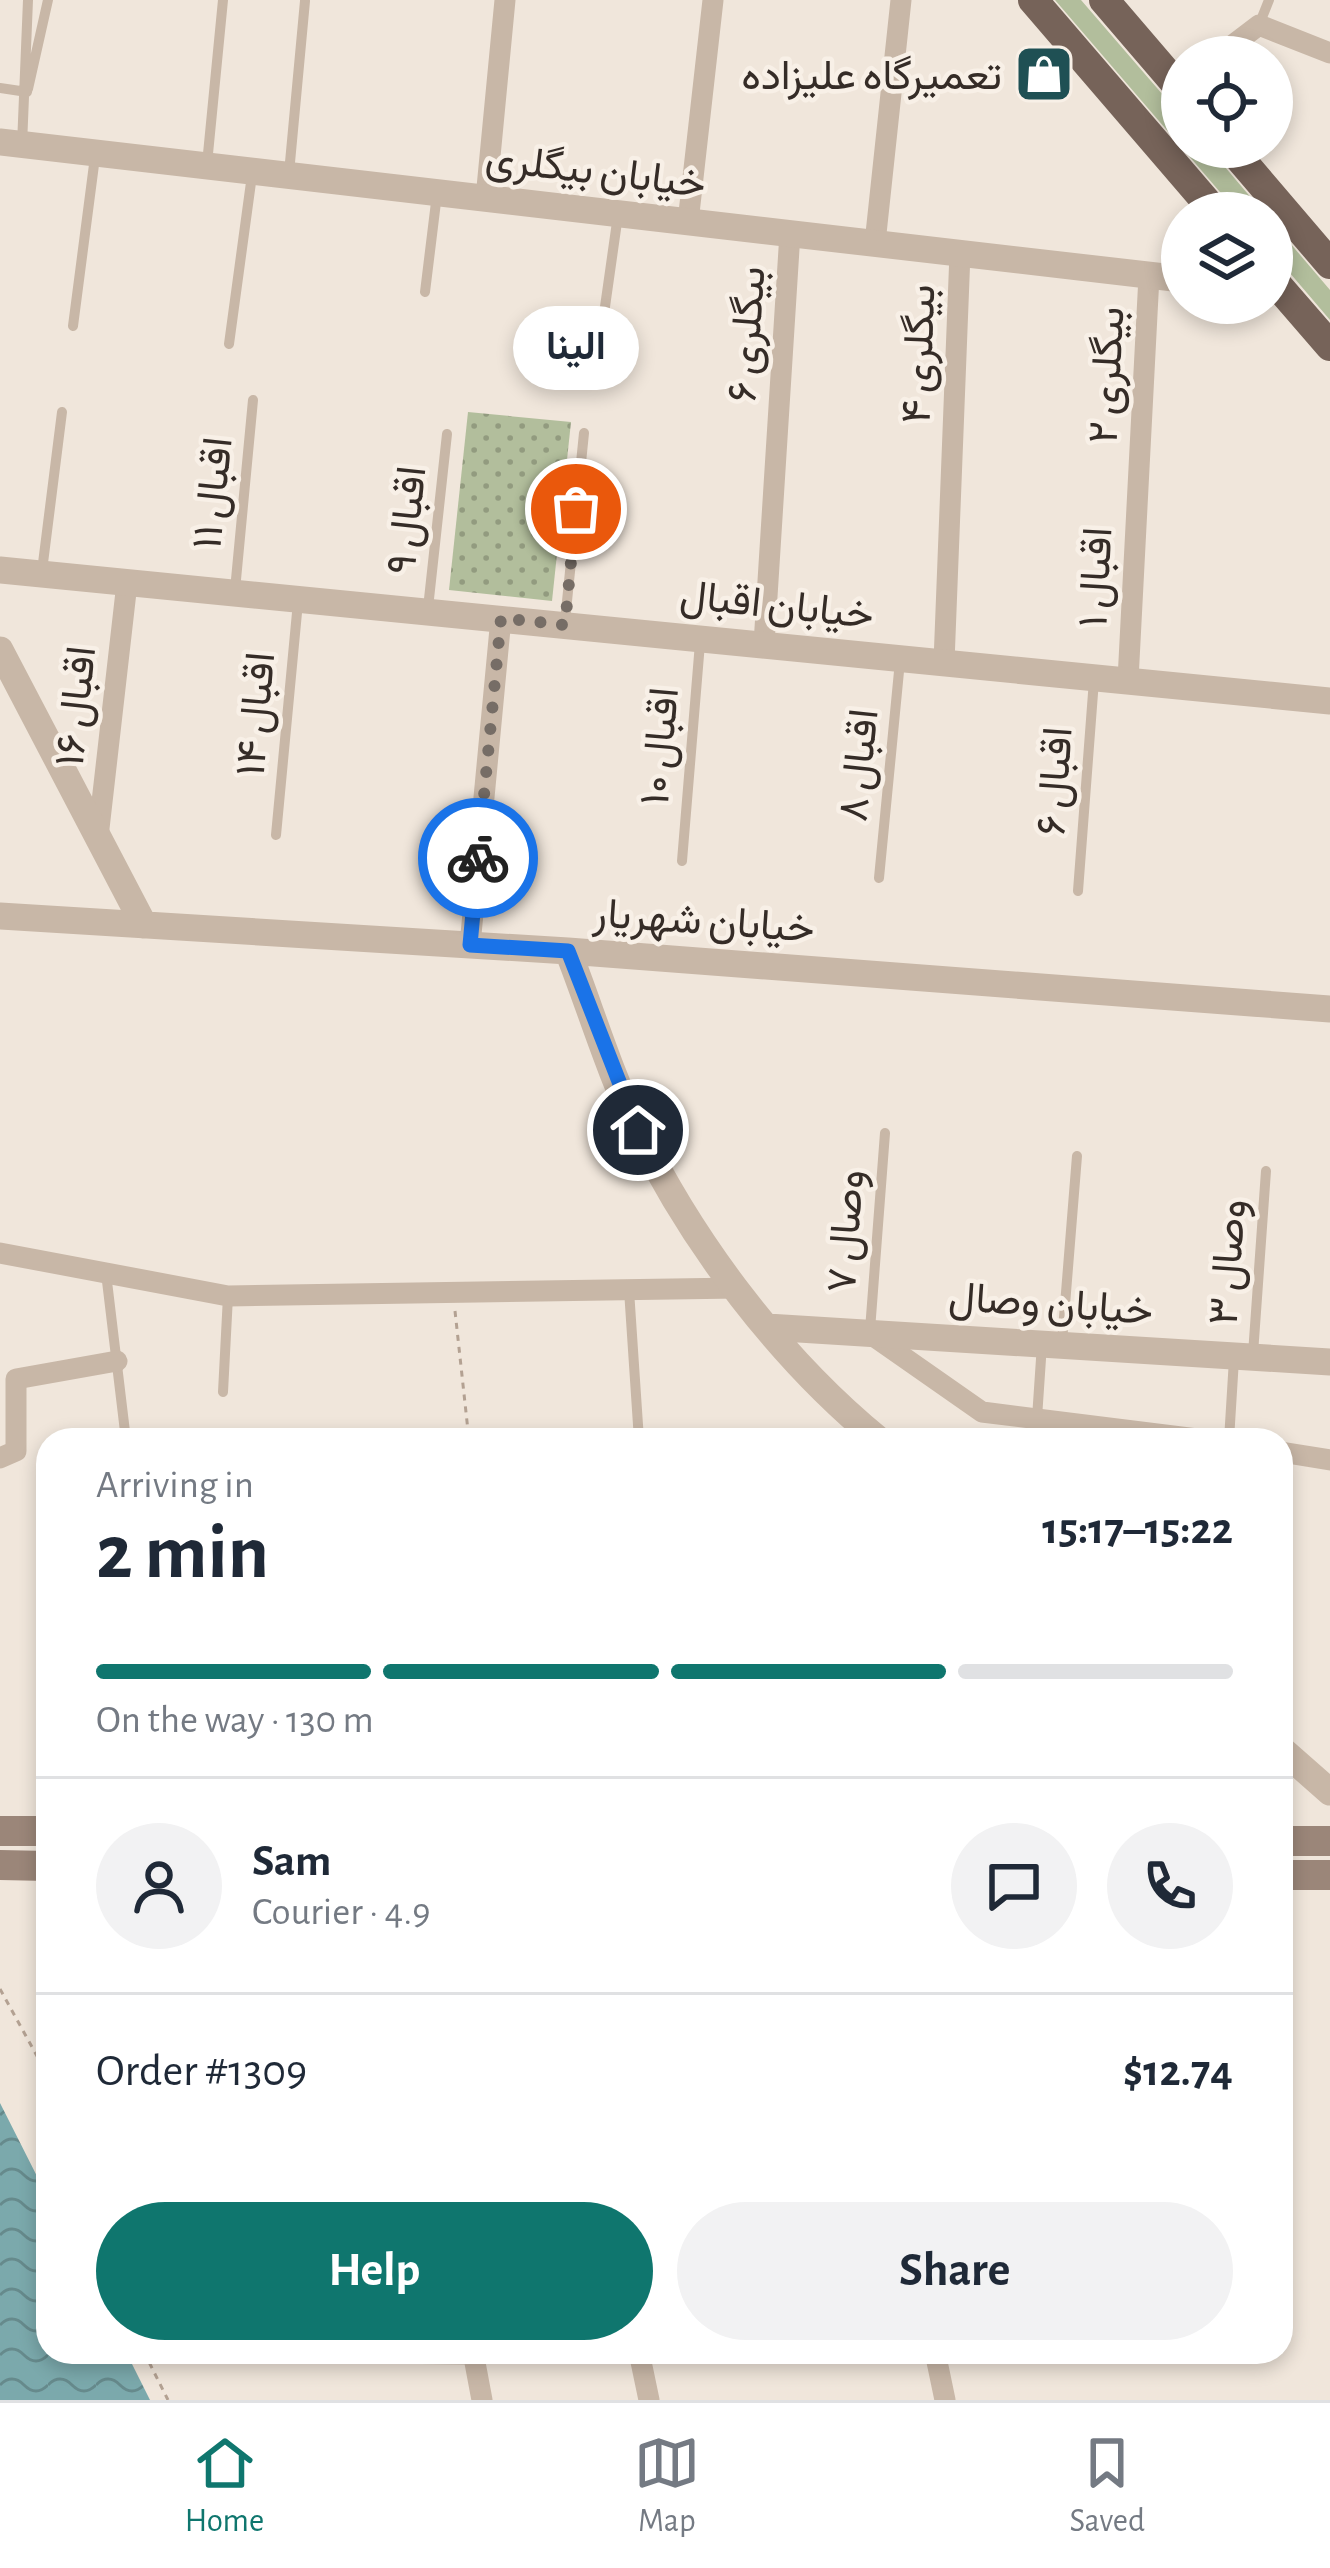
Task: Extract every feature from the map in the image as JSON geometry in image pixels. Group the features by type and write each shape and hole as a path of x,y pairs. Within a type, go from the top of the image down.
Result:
{"main road":[{"path":"1033,0 1198,192"},
{"path":"1104,0 1161,65"},
{"path":"1248,168 1330,263"},
{"path":"1293,303 1330,346"},
{"path":"0,1831 36,1832"},
{"path":"1293,1841 1330,1841"},
{"path":"0,1865 36,1865"},
{"path":"1293,1875 1330,1875"}],"street":[{"path":"486,199 505,0"},
{"path":"688,222 713,0"},
{"path":"875,243 901,0"},
{"path":"1245,36 1259,25 1330,53"},
{"name":"خیابان بیگلری","path":"11,144 1161,277"},
{"name":"بیگلری ۶","path":"764,644 790,233"},
{"name":"بیگلری ۴","path":"944,662 960,254"},
{"name":"بیگلری ۲","path":"1138,478 1149,276"},
{"name":"اقبال ۱","path":"1127,680 1138,478"},
{"name":"خیابان اقبال","path":"0,571 1330,701"},
{"name":"اقبال ۱۶","path":"98,837 127,583"},
{"path":"470,945 501,618"},
{"path":"0,650 143,925"},
{"name":"خیابان شهریار","path":"0,916 568,951 1330,1009"},
{"path":"568,951 638,1130 699,1236 767,1327 867,1428"},
{"path":"0,1253 228,1296 738,1288"},
{"name":"خیابان وصال","path":"767,1327 1330,1362"},
{"path":"869,1333 982,1412 1113,1428"},
{"path":"0,1457 16,1451 16,1379 117,1360"},
{"path":"1293,1454 1330,1460"},
{"path":"1293,1760 1330,1792"},
{"path":"475,2364 482,2400"},
{"path":"642,2364 649,2400"},
{"path":"937,2364 945,2400"}],"lane":[{"path":"27,92 22,69 28,0"},
{"path":"11,144 47,0"},
{"path":"207,166 224,0"},
{"path":"1259,25 1270,0"},
{"path":"289,176 305,2"},
{"path":"0,88 27,92"},
{"path":"73,326 95,154"},
{"path":"229,344 253,172"},
{"path":"425,292 437,193"},
{"path":"599,349 618,214"},
{"name":"اقبال ۱۱","path":"234,593 254,400"},
{"path":"41,574 62,412"},
{"path":"565,625 584,433"},
{"name":"اقبال ۹","path":"428,611 447,434"},
{"name":"اقبال ۱۴","path":"276,835 298,599"},
{"name":"اقبال ۱۰","path":"682,861 700,638"},
{"name":"اقبال ۸","path":"879,878 901,658"},
{"name":"اقبال ۶","path":"1078,891 1094,677"},
{"name":"وصال ۷","path":"869,1333 885,1133"},
{"path":"1037,1418 1052,1344 1077,1156"},
{"name":"وصال ۳","path":"1231,1428 1266,1171"},
{"path":"106,1273 125,1428"},
{"path":"629,1289 638,1428"},
{"path":"224,1392 228,1296"}],"path":[{"path":"453,1292 468,1428"},
{"path":"0,1989 36,2054"},
{"path":"150,2364 168,2400"}],"green space":[{"path":"1055,0 1081,0 1161,93 1161,123"},
{"path":"1199,168 1226,168 1246,192 1220,192"},
{"path":"1293,247 1330,290 1330,320 1293,277"},
{"path":"468,412 571,422 552,601 449,590"}],"water":[{"path":"0,2103 36,2174 36,2364 132,2364 150,2400 0,2400"}],"way so far":[{"path":"478,858 501,618 565,625 576,509"}],"place":[{"name":"تعمیرگاه علیزاده","path":"1044,74"},
{"name":"الینا","path":"576,509"}],"route":[{"path":"478,858 470,945 568,951 638,1130"}]}
